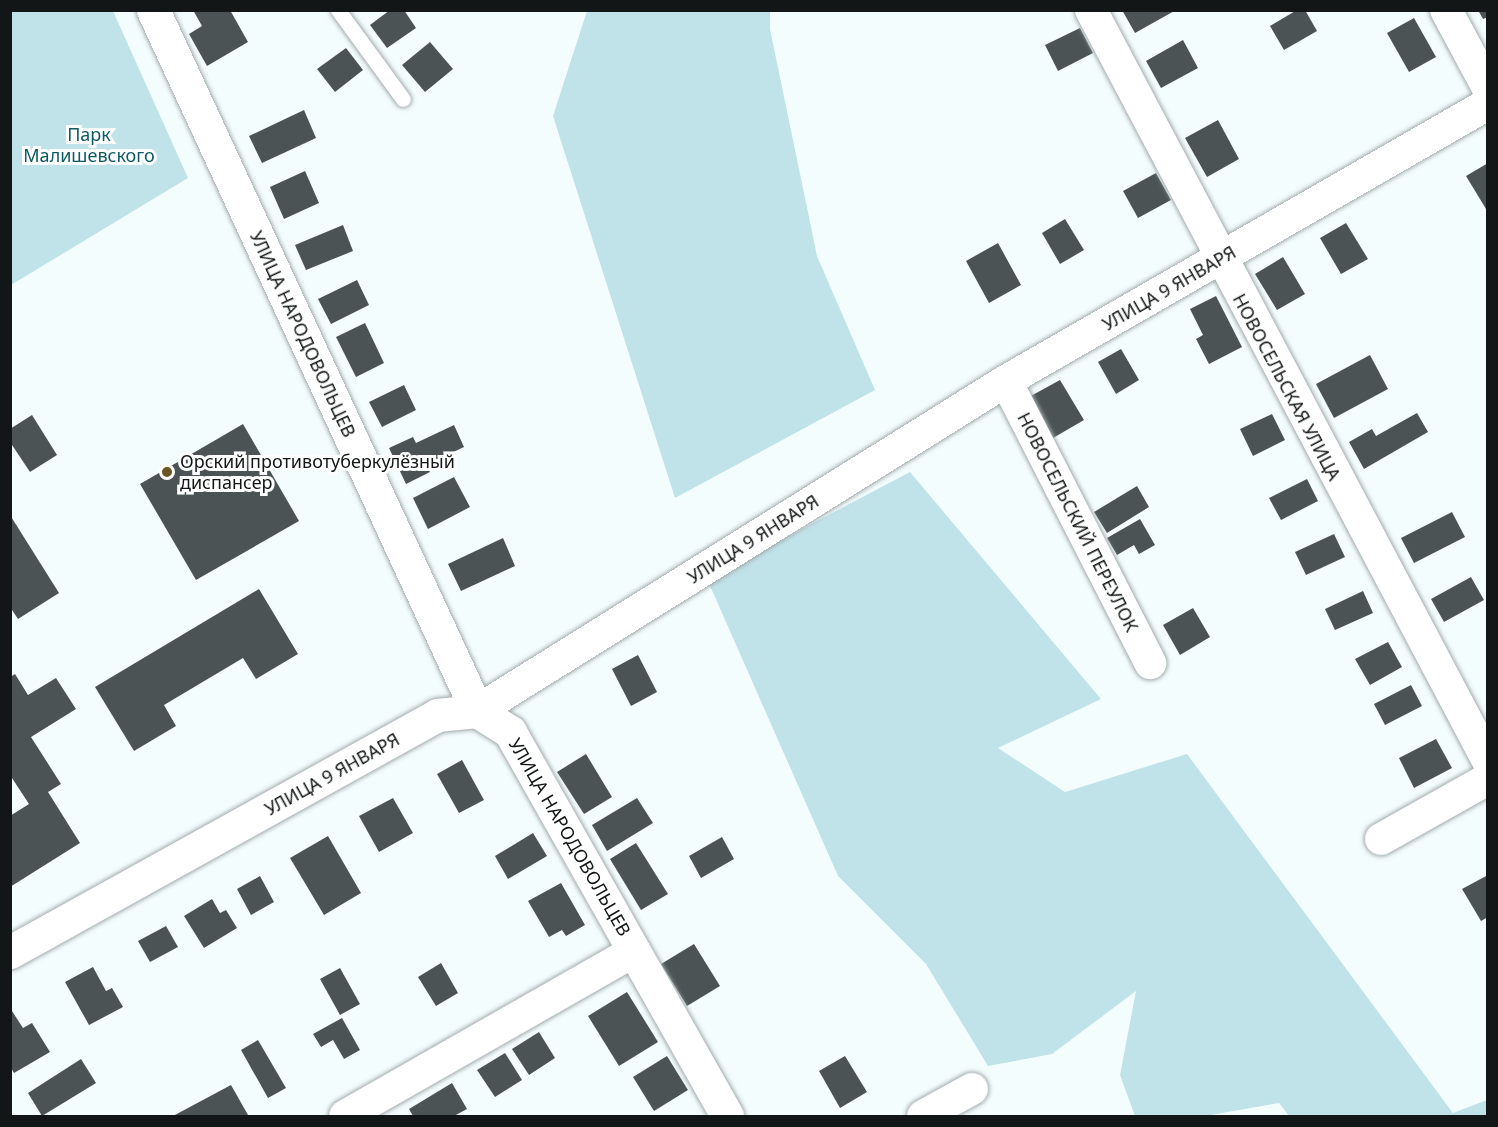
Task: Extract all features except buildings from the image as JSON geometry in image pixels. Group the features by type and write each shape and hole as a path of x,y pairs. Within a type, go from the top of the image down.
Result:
{"main road":[{"name":"УЛИЦА НАРОДОВОЛЬЦЕВ","path":"153,10 477,711 510,732 727,1116"},
{"name":"УЛИЦА 9 ЯНВАРЯ","path":"10,952 437,715 477,711"}],"street":[{"name":"НОВОСЕЛЬСКАЯ УЛИЦА","path":"1091,10 1220,260 1488,761"},
{"path":"1446,10 1488,88"},
{"name":"УЛИЦА 9 ЯНВАРЯ","path":"477,711 1006,381 1488,104"},
{"name":"НОВОСЕЛЬСКИЙ ПЕРЕУЛОК","path":"1006,381 1150,663"},
{"path":"1381,839 1488,779"},
{"path":"345,1116 634,951"},
{"path":"923,1116 972,1089"}],"lane":[{"path":"338,10 403,99"}],"green space":[{"name":"Парк Малишевского","path":"11,10 113,11 188,178 11,285"},
{"path":"587,11 770,11 770,29 817,256 875,390 675,498 553,116"},
{"path":"910,472 1101,699 998,748 1065,792 1187,754 1453,1113 1487,1100 1487,1116 1289,1116 1279,1103 1205,1116 1135,1116 1120,1075 1136,991 1052,1054 988,1066 926,964 838,876 707,579"}],"place":[{"name":"Орский противотуберкулёзный диспансер","path":"167,472"}]}
